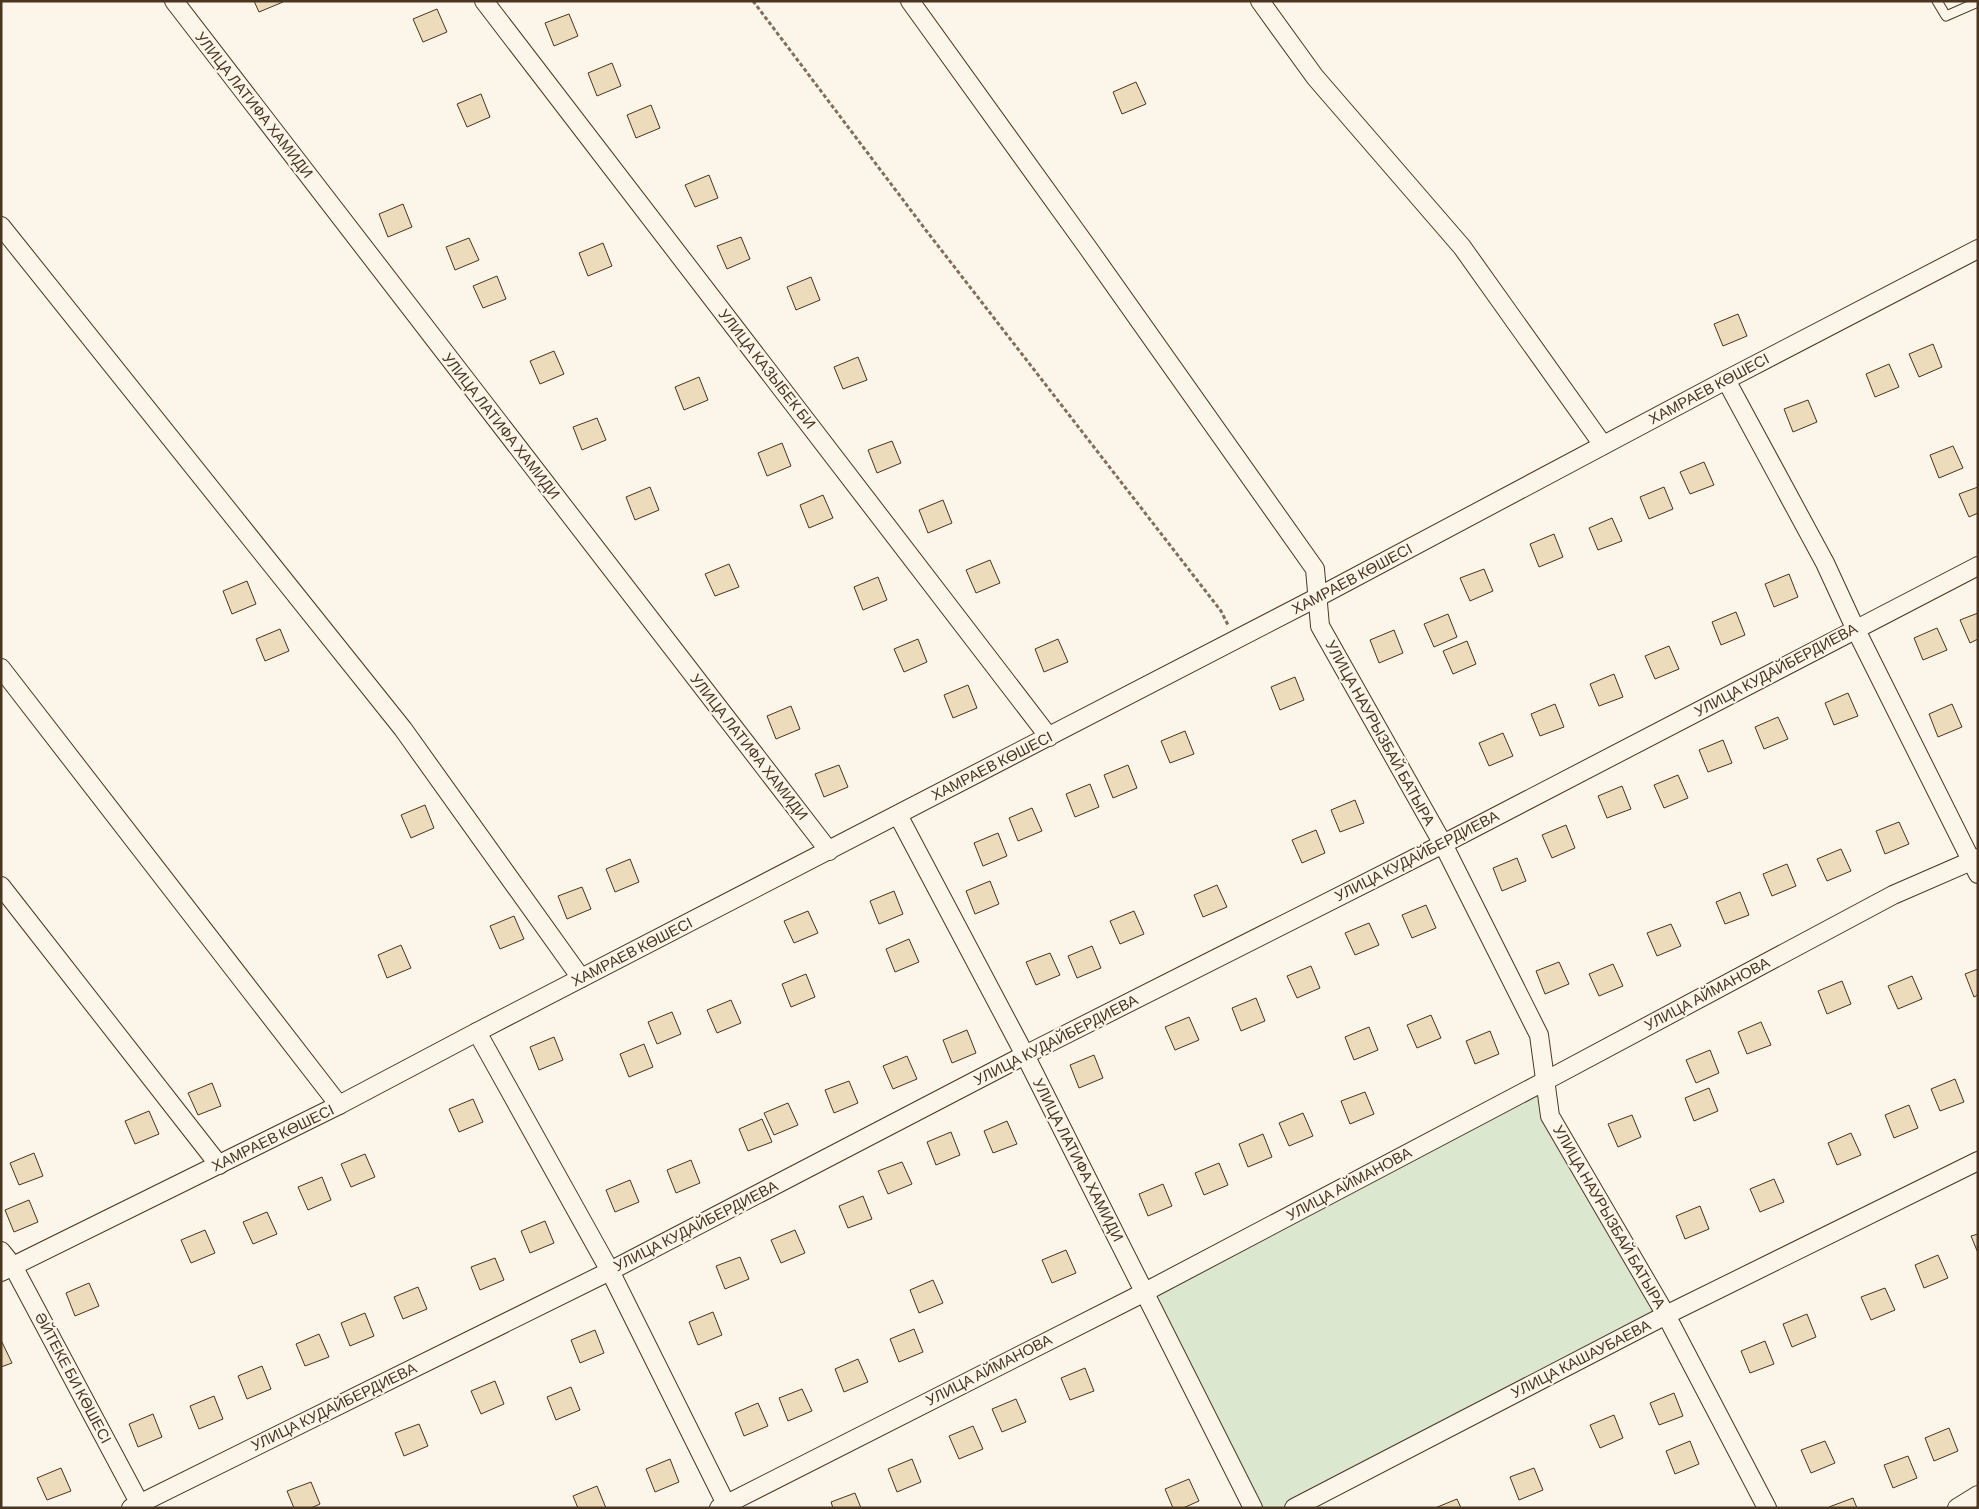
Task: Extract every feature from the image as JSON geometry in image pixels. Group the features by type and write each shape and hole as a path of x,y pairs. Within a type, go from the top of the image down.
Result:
{"street":[{"name":"УЛИЦА ЛАТИФА ХАМИДИ","path":"174,1 829,851"},
{"name":"УЛИЦА КАЗЫБЕК БИ","path":"484,1 1049,737"},
{"name":"УЛИЦА НАУРЫЗБАЙ БАТЫРА","path":"910,1 1088,248 1315,569 1320,626 1442,844 1539,1035 1550,1116 1666,1315 1767,1508"},
{"path":"1260,1 1315,78 1462,247 1604,445"},
{"path":"1,226 403,729 581,978"},
{"name":"ХАМРАЕВ КӨШЕСІ","path":"7,1269 339,1105 1318,597 1726,380 1978,249"},
{"path":"1726,380 1825,563 1854,628 1976,864"},
{"name":"УЛИЦА КУДАЙБЕРДИЕВА","path":"138,1506 610,1271 1025,1055 1442,844 1854,628 1978,566"},
{"path":"1,668 339,1105"},
{"name":"УЛИЦА ЛАТИФА ХАМИДИ","path":"898,815 1025,1055 1253,1508"},
{"name":"УЛИЦА АЙМАНОВА","path":"724,1507 1145,1292 1546,1081 1893,895 1976,864"},
{"path":"1,886 219,1164"},
{"path":"477,1032 610,1271 724,1507"},
{"name":"УЛИЦА КАШАУБАЕВА","path":"1294,1508 1666,1315 1978,1161"},
{"name":"ӘЙТЕКЕ БИ КӨШЕСІ","path":"1,1251 7,1269 138,1506"},
{"path":"1957,1508 1978,1495"}],"lane":[{"path":"1937,1 1946,16 1976,6"}],"path":[{"path":"753,1 925,229 1046,382 1221,611 1235,640"}],"green space":[{"path":"1545,1081 1550,1116 1666,1315 1294,1508 1253,1508 1145,1292"}],"building":[{"path":"254,1 283,1 283,2 259,12"},
{"path":"437,9 447,32 423,42 413,19"},
{"path":"569,14 578,36 554,46 545,23"},
{"path":"612,63 621,86 597,96 588,73"},
{"path":"1136,82 1146,104 1122,114 1113,92"},
{"path":"481,94 490,117 467,127 457,104"},
{"path":"651,105 660,128 636,138 627,115"},
{"path":"709,175 718,198 695,207 685,185"},
{"path":"403,204 412,227 388,237 379,214"},
{"path":"741,237 750,259 727,269 717,246"},
{"path":"469,238 479,260 455,270 446,247"},
{"path":"603,243 612,266 588,276 579,253"},
{"path":"497,276 506,299 483,308 473,286"},
{"path":"811,277 820,300 796,310 787,287"},
{"path":"1738,314 1747,336 1723,346 1714,324"},
{"path":"1933,344 1942,367 1919,377 1909,354"},
{"path":"554,351 564,374 540,384 530,361"},
{"path":"858,357 867,380 843,389 834,367"},
{"path":"1889,364 1899,387 1875,397 1866,374"},
{"path":"699,377 708,400 684,410 675,387"},
{"path":"1808,400 1817,422 1793,432 1784,409"},
{"path":"597,418 606,440 582,450 573,427"},
{"path":"892,441 901,463 877,473 868,450"},
{"path":"782,443 791,466 767,476 758,453"},
{"path":"1953,446 1963,468 1939,478 1930,455"},
{"path":"1704,462 1714,485 1690,494 1680,472"},
{"path":"650,487 659,510 635,520 626,497"},
{"path":"1664,487 1673,509 1649,519 1640,497"},
{"path":"1978,487 1978,513 1969,517 1959,494"},
{"path":"823,495 833,518 809,528 800,505"},
{"path":"943,500 952,523 928,533 919,510"},
{"path":"1612,518 1622,541 1598,550 1589,528"},
{"path":"1554,534 1563,557 1539,567 1530,544"},
{"path":"990,560 1000,583 976,593 966,570"},
{"path":"729,564 739,587 715,596 705,574"},
{"path":"1484,569 1493,591 1470,601 1460,578"},
{"path":"1789,574 1798,597 1774,607 1765,584"},
{"path":"878,577 887,600 863,610 854,587"},
{"path":"247,581 256,604 232,614 223,591"},
{"path":"1736,612 1745,635 1721,645 1712,622"},
{"path":"1978,613 1978,639 1970,643 1960,620"},
{"path":"1448,614 1457,637 1434,647 1424,624"},
{"path":"1937,628 1947,650 1923,660 1914,638"},
{"path":"280,629 289,651 265,661 256,639"},
{"path":"1394,630 1403,653 1379,663 1370,640"},
{"path":"918,639 927,662 904,672 894,649"},
{"path":"1058,639 1068,662 1044,672 1035,649"},
{"path":"1467,641 1476,664 1453,674 1443,651"},
{"path":"1669,646 1679,669 1655,679 1645,656"},
{"path":"1614,674 1623,697 1599,706 1590,684"},
{"path":"1295,677 1304,700 1280,710 1271,687"},
{"path":"968,685 977,708 953,718 944,695"},
{"path":"1848,693 1858,716 1834,725 1825,703"},
{"path":"1555,704 1564,727 1540,736 1531,714"},
{"path":"1952,704 1962,727 1938,737 1929,714"},
{"path":"791,706 800,729 776,739 767,716"},
{"path":"1778,717 1788,739 1764,749 1755,727"},
{"path":"1185,731 1194,754 1170,763 1161,741"},
{"path":"1503,733 1513,756 1489,766 1479,743"},
{"path":"1723,740 1732,763 1708,772 1699,750"},
{"path":"839,765 848,787 824,797 815,774"},
{"path":"1128,765 1137,788 1113,798 1104,775"},
{"path":"1678,775 1688,798 1664,808 1654,785"},
{"path":"1090,784 1099,807 1075,817 1066,794"},
{"path":"1622,786 1631,809 1607,818 1598,796"},
{"path":"1355,800 1364,823 1340,832 1331,810"},
{"path":"425,805 434,828 411,838 401,815"},
{"path":"1032,808 1042,831 1018,841 1009,818"},
{"path":"1899,822 1909,844 1885,854 1876,831"},
{"path":"1566,825 1575,848 1552,858 1542,835"},
{"path":"1316,830 1325,853 1302,863 1292,840"},
{"path":"998,833 1007,856 983,866 974,843"},
{"path":"1841,849 1851,871 1827,881 1817,859"},
{"path":"1517,858 1526,881 1502,891 1493,868"},
{"path":"630,859 639,882 615,892 606,869"},
{"path":"1787,864 1796,886 1772,896 1763,874"},
{"path":"990,881 999,904 975,914 966,891"},
{"path":"1217,885 1227,907 1203,917 1194,895"},
{"path":"582,887 591,909 567,919 558,896"},
{"path":"894,891 903,914 879,924 870,901"},
{"path":"1740,892 1749,915 1725,924 1716,902"},
{"path":"1426,905 1436,928 1412,938 1402,915"},
{"path":"808,911 818,933 794,943 784,921"},
{"path":"1134,911 1144,934 1120,944 1110,921"},
{"path":"514,916 524,939 500,949 490,926"},
{"path":"1369,923 1379,945 1355,955 1345,933"},
{"path":"1671,924 1681,946 1657,956 1647,933"},
{"path":"909,939 919,962 895,972 886,949"},
{"path":"401,945 411,968 387,978 378,955"},
{"path":"1092,946 1101,968 1077,978 1068,956"},
{"path":"1050,953 1060,975 1036,985 1026,962"},
{"path":"1559,962 1569,984 1545,994 1536,971"},
{"path":"1613,964 1623,986 1599,996 1589,974"},
{"path":"1311,966 1320,988 1297,998 1287,976"},
{"path":"1978,969 1978,995 1974,997 1965,974"},
{"path":"806,974 815,997 791,1007 782,984"},
{"path":"1912,976 1922,999 1898,1009 1888,986"},
{"path":"1842,981 1851,1004 1827,1014 1818,991"},
{"path":"1256,998 1265,1021 1241,1031 1232,1008"},
{"path":"731,1000 741,1023 717,1033 707,1010"},
{"path":"672,1012 681,1034 657,1044 648,1022"},
{"path":"1431,1015 1441,1038 1417,1048 1407,1025"},
{"path":"1189,1017 1199,1040 1175,1050 1165,1027"},
{"path":"1761,1022 1771,1045 1747,1054 1738,1032"},
{"path":"1369,1027 1378,1050 1354,1060 1345,1037"},
{"path":"967,1030 976,1053 952,1063 943,1040"},
{"path":"1490,1031 1499,1054 1475,1064 1466,1041"},
{"path":"554,1037 563,1060 539,1070 530,1047"},
{"path":"644,1044 653,1067 629,1077 620,1054"},
{"path":"1710,1050 1719,1073 1696,1083 1686,1060"},
{"path":"1094,1055 1103,1078 1079,1088 1070,1065"},
{"path":"907,1056 917,1079 893,1089 883,1066"},
{"path":"1955,1079 1964,1102 1940,1111 1931,1089"},
{"path":"849,1081 858,1103 834,1113 825,1090"},
{"path":"212,1083 221,1106 198,1115 188,1093"},
{"path":"1709,1088 1718,1111 1694,1121 1685,1098"},
{"path":"1365,1092 1374,1114 1350,1124 1341,1101"},
{"path":"473,1099 483,1122 459,1132 449,1109"},
{"path":"788,1103 798,1125 774,1135 764,1113"},
{"path":"1909,1105 1918,1128 1894,1138 1885,1115"},
{"path":"149,1111 159,1134 135,1144 125,1121"},
{"path":"1303,1113 1313,1136 1289,1146 1279,1123"},
{"path":"1632,1115 1641,1137 1618,1147 1608,1124"},
{"path":"762,1119 772,1142 748,1151 739,1129"},
{"path":"1007,1121 1017,1144 993,1153 984,1131"},
{"path":"951,1132 960,1155 936,1165 927,1142"},
{"path":"1851,1133 1861,1155 1837,1165 1828,1143"},
{"path":"1263,1134 1272,1157 1248,1167 1239,1144"},
{"path":"34,1153 43,1176 19,1185 10,1163"},
{"path":"365,1154 375,1177 351,1187 341,1164"},
{"path":"691,1160 700,1183 676,1193 667,1170"},
{"path":"902,1162 912,1184 888,1194 878,1171"},
{"path":"1219,1163 1228,1185 1204,1195 1195,1173"},
{"path":"322,1177 331,1200 308,1210 298,1187"},
{"path":"1774,1179 1784,1202 1760,1212 1750,1189"},
{"path":"630,1180 639,1202 615,1212 606,1190"},
{"path":"1163,1184 1172,1206 1148,1216 1139,1194"},
{"path":"863,1196 872,1219 848,1228 839,1206"},
{"path":"29,1200 38,1222 14,1232 5,1210"},
{"path":"1700,1206 1709,1229 1685,1239 1676,1216"},
{"path":"267,1212 277,1234 253,1244 243,1222"},
{"path":"545,1221 554,1243 530,1253 521,1231"},
{"path":"205,1230 215,1253 191,1263 181,1240"},
{"path":"795,1230 805,1253 781,1263 771,1240"},
{"path":"1978,1234 1978,1253 1971,1236"},
{"path":"1066,1250 1076,1273 1052,1283 1042,1260"},
{"path":"1938,1255 1948,1278 1924,1288 1915,1265"},
{"path":"740,1257 749,1279 725,1289 716,1266"},
{"path":"495,1258 504,1280 480,1290 471,1267"},
{"path":"933,1280 943,1303 919,1313 910,1290"},
{"path":"89,1283 99,1306 75,1316 66,1293"},
{"path":"418,1287 427,1309 403,1319 394,1297"},
{"path":"1885,1288 1895,1310 1871,1320 1861,1297"},
{"path":"713,1312 722,1335 698,1345 689,1322"},
{"path":"365,1313 374,1336 350,1346 341,1323"},
{"path":"1807,1314 1816,1337 1792,1347 1783,1324"},
{"path":"914,1329 923,1352 899,1362 890,1339"},
{"path":"595,1330 604,1353 580,1363 571,1340"},
{"path":"319,1334 329,1357 305,1366 296,1344"},
{"path":"1,1340 12,1363 1,1367"},
{"path":"1765,1341 1774,1364 1750,1373 1741,1351"},
{"path":"858,1359 868,1382 844,1392 835,1369"},
{"path":"262,1366 271,1389 247,1399 238,1376"},
{"path":"1085,1368 1094,1391 1070,1400 1061,1378"},
{"path":"495,1381 504,1404 481,1414 471,1391"},
{"path":"571,1387 580,1410 556,1420 547,1397"},
{"path":"802,1389 812,1411 788,1421 779,1398"},
{"path":"1674,1393 1683,1416 1659,1425 1650,1403"},
{"path":"214,1396 223,1419 199,1429 190,1406"},
{"path":"1016,1399 1026,1422 1002,1432 992,1409"},
{"path":"758,1403 768,1426 744,1436 735,1413"},
{"path":"153,1414 162,1437 138,1447 129,1424"},
{"path":"1614,1415 1623,1438 1600,1448 1590,1425"},
{"path":"419,1424 428,1446 404,1456 395,1433"},
{"path":"973,1426 983,1449 959,1459 949,1436"},
{"path":"1949,1428 1958,1451 1934,1461 1925,1438"},
{"path":"1690,1441 1699,1464 1675,1474 1666,1451"},
{"path":"1825,1441 1835,1463 1811,1473 1801,1450"},
{"path":"1908,1456 1917,1478 1893,1488 1884,1465"},
{"path":"670,1459 679,1482 655,1492 646,1469"},
{"path":"912,1459 921,1482 897,1492 888,1469"},
{"path":"61,1468 71,1491 47,1500 37,1478"},
{"path":"1534,1468 1543,1490 1519,1500 1510,1477"},
{"path":"1189,1479 1199,1501 1183,1508 1173,1508 1165,1489"},
{"path":"311,1482 320,1504 311,1508 294,1508 287,1491"},
{"path":"597,1486 606,1508 578,1508 573,1496"},
{"path":"855,1493 861,1508 833,1508 831,1502"},
{"path":"1853,1498 1857,1508 1829,1508 1829,1507"},
{"path":"1457,1499 1461,1508 1435,1508"}]}
